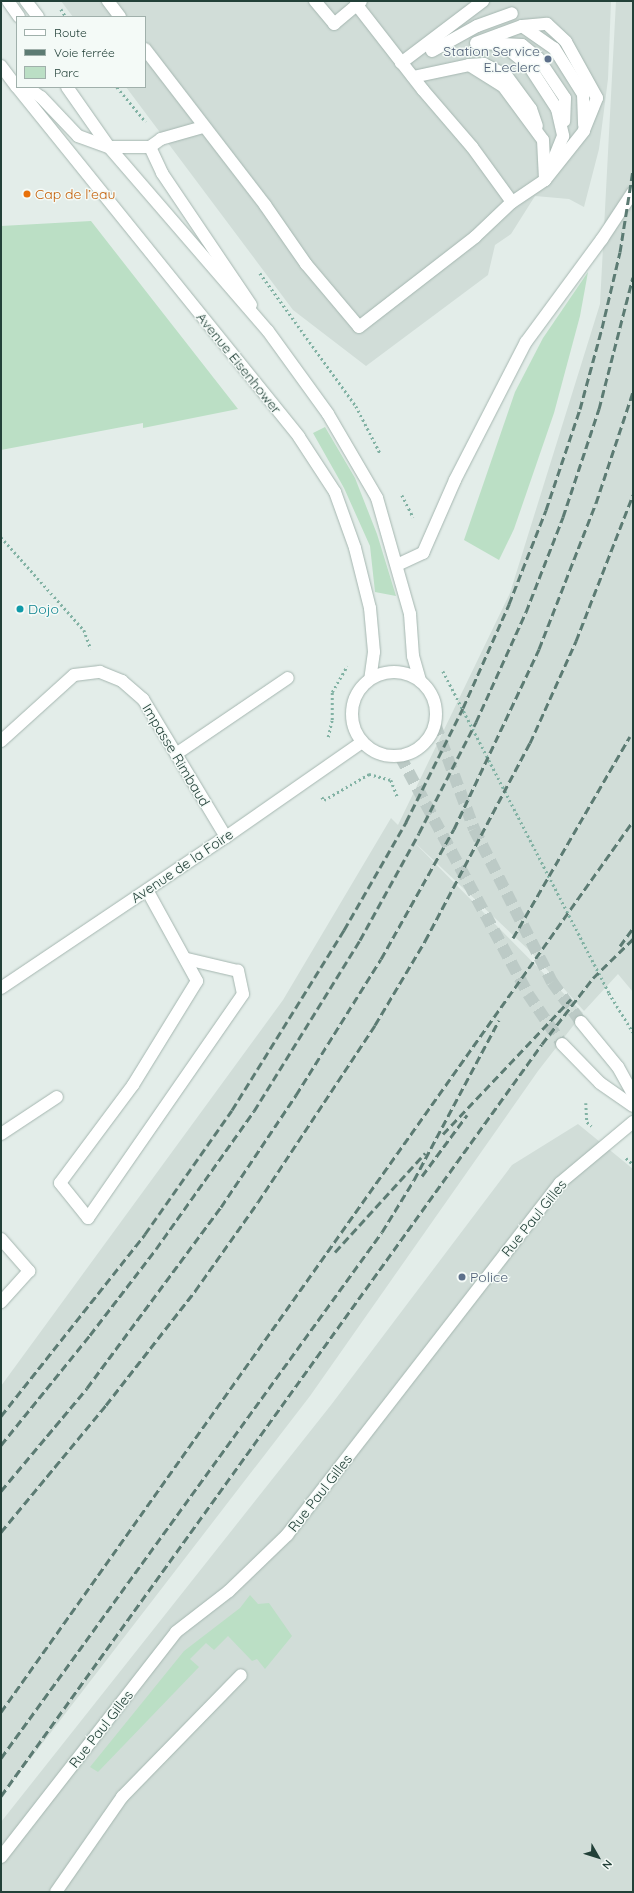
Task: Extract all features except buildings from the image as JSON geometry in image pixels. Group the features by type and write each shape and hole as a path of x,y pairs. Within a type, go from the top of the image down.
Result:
{"street":[{"path":"8,1 18,16"},
{"path":"26,1 37,16"},
{"path":"108,1 119,16"},
{"path":"315,1 334,24 359,3 413,78 472,147 512,202"},
{"path":"401,62 483,1"},
{"path":"432,51 478,26 512,12"},
{"path":"146,51 203,127 265,205 306,264 358,327 475,237 512,202 545,180 584,131 583,94 554,48 522,26 476,43 502,44 529,66 557,109 563,136 545,180"},
{"path":"413,78 469,65 484,64 506,75 531,109 543,140 545,180"},
{"path":"2,68 16,79"},
{"name":"Avenue Eisenhower","path":"2,68 16,86"},
{"name":"Avenue Eisenhower","path":"18,88 299,437 335,492 355,548 370,608 374,652 370,679"},
{"path":"29,88 41,97 78,136 109,147 150,147 161,139 203,127"},
{"path":"68,88 109,147 268,331"},
{"path":"150,147 162,173 268,331 328,414 378,498 410,614 413,656 420,681"},
{"path":"397,564 423,553 455,480 526,342 602,239 633,192"},
{"name":"Impasse Rimbaud","path":"1,740 74,675 100,672 122,681 143,699 226,837"},
{"path":"387,672 405,673 420,681 430,693 435,708 435,724 428,739 416,750 400,756 386,755 372,751 362,742 353,726 352,708 358,692 370,679 387,672"},
{"path":"176,754 288,678"},
{"name":"Avenue de la Foire","path":"1,988 226,837 362,742"},
{"path":"147,890 187,959 197,981 132,1086 60,1183 88,1218 243,994 238,971 187,959"},
{"path":"581,1022 618,1067 633,1094"},
{"path":"562,1044 600,1083 633,1106"},
{"path":"1,1134 57,1097"},
{"name":"Rue Paul Gilles","path":"1,1857 176,1632 229,1591 266,1558 311,1505 560,1183 607,1141 633,1122"},
{"path":"1,1239 29,1271 1,1302"},
{"path":"56,1892 122,1797 241,1675"}],"path":[{"path":"118,88 161,139"},
{"path":"1,537 84,630 100,672"},
{"path":"327,741 332,720 332,692 349,663"},
{"path":"442,668 609,993 633,1032"},
{"path":"310,777 324,800 369,774 391,780 398,798"},
{"path":"582,1097 586,1102 587,1122 633,1164"}],"shaded area":[{"path":"61,1 611,1 608,79 599,149 584,207 569,199 535,196 511,234 495,245 488,275 366,366 293,310 127,88 146,88 146,16 72,16"},
{"path":"616,1 633,1 633,992 618,974 584,1011 532,953 410,838 583,1013 538,1071 310,1396 1,1797 1,1386 283,1000 391,818 398,825 510,593 600,304"},
{"path":"578,1124 633,1169 633,1892 1,1892 1,1822 331,1405 512,1165"}],"green space":[{"path":"91,221 238,409 143,428 143,423 1,450 1,226"},
{"path":"588,272 580,316 554,413 514,529 499,560 464,540 515,392 543,338"},
{"path":"325,427 355,478 377,534 396,596 375,592 370,546 344,488 313,433"},
{"path":"250,1595 258,1604 269,1603 292,1636 265,1669 257,1659 252,1661 228,1636 214,1650 206,1643 190,1659 199,1667 98,1772 90,1767 184,1651 240,1608"}],"tunnel":[{"path":"435,724 474,829 552,982 581,1022"},
{"path":"400,756 528,994 562,1044"}],"railway":[{"path":"1,1416 145,1234 232,1110 344,930 406,822 463,708 509,604 546,510 580,409 602,328 620,252 633,170"},
{"path":"1,1445 90,1335 156,1249 254,1111 360,940 419,833 476,722 526,612 563,517 599,409 633,277"},
{"path":"1,1491 87,1388 221,1207 296,1095 381,959 454,829 539,649 596,503 633,392"},
{"path":"1,1532 106,1405 195,1291 258,1202 375,1025 425,941 530,743 576,641 633,495"},
{"path":"513,938 630,736"},
{"path":"1,1712 633,821"},
{"path":"620,946 633,928"},
{"path":"1,1796 542,1044 593,978 633,939"},
{"path":"443,1134 571,999"},
{"path":"1,1758 382,1232 414,1180 499,1020"},
{"path":"422,1176 467,1115"},
{"path":"335,1252 425,1153"}],"place":[{"name":"Station Service E.Leclerc","path":"548,59"},
{"name":"Cap de l’eau","path":"27,194"},
{"name":"Dojo","path":"20,609"},
{"name":"Police","path":"462,1277"}]}
